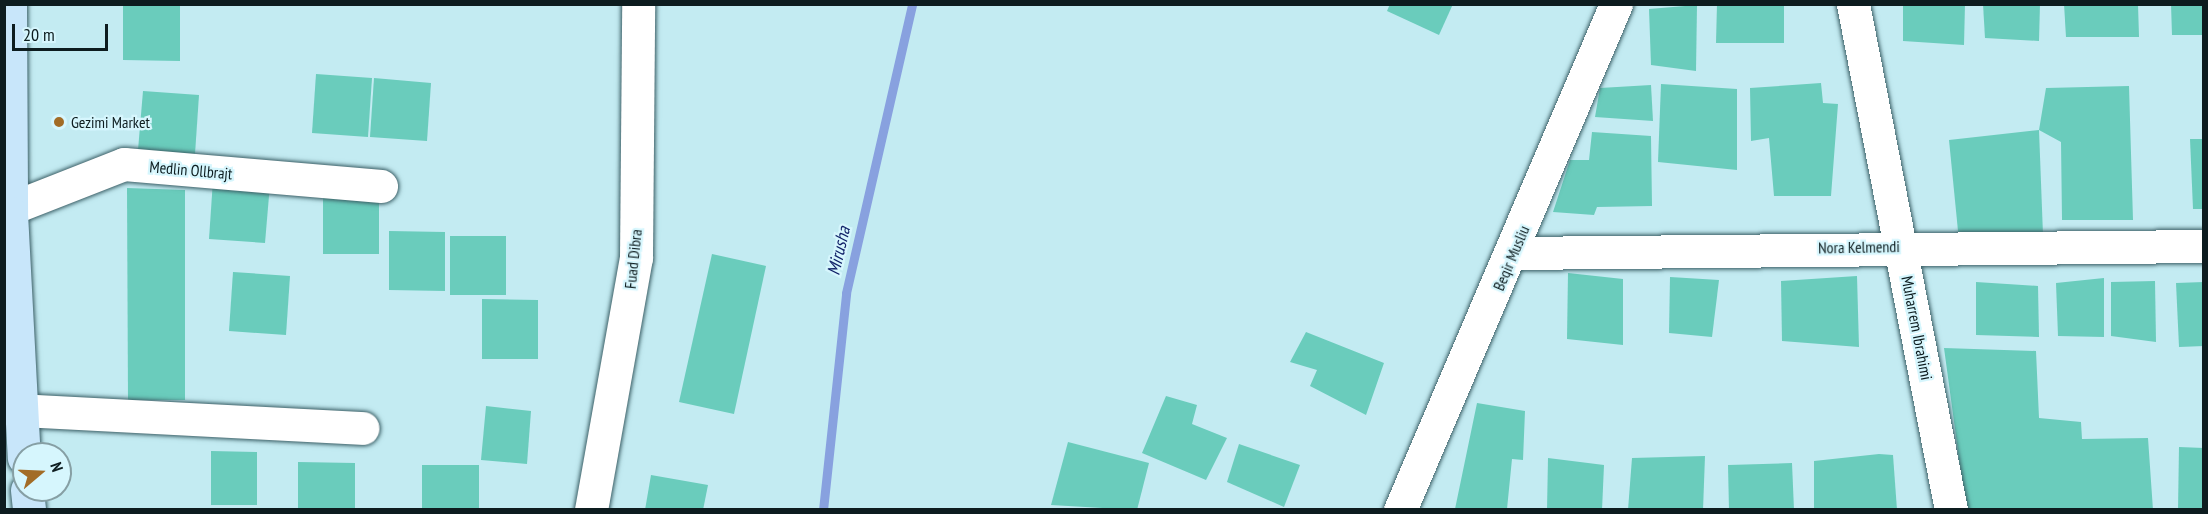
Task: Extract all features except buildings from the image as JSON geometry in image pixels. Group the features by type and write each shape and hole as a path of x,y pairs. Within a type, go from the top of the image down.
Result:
{"main road":[{"path":"10,4 8,212 22,442"}],"street":[{"name":"Fuad Dibra","path":"591,510 636,258 638,4"},
{"name":"Beqir Musliu","path":"1400,510 1514,253 1616,4"},
{"name":"Muharrem Ibrahimi","path":"1853,4 1951,510"},
{"name":"Medlin Ollbrajt","path":"8,212 60,187 124,164 381,186"},
{"name":"Nora Kelmendi","path":"1514,253 1901,246 2204,246"},
{"path":"19,410 363,429"}],"waterway":[{"name":"Mirusha","path":"823,510 846,293 912,4"}],"place":[{"name":"Gezimi Market","path":"59,122"}]}
